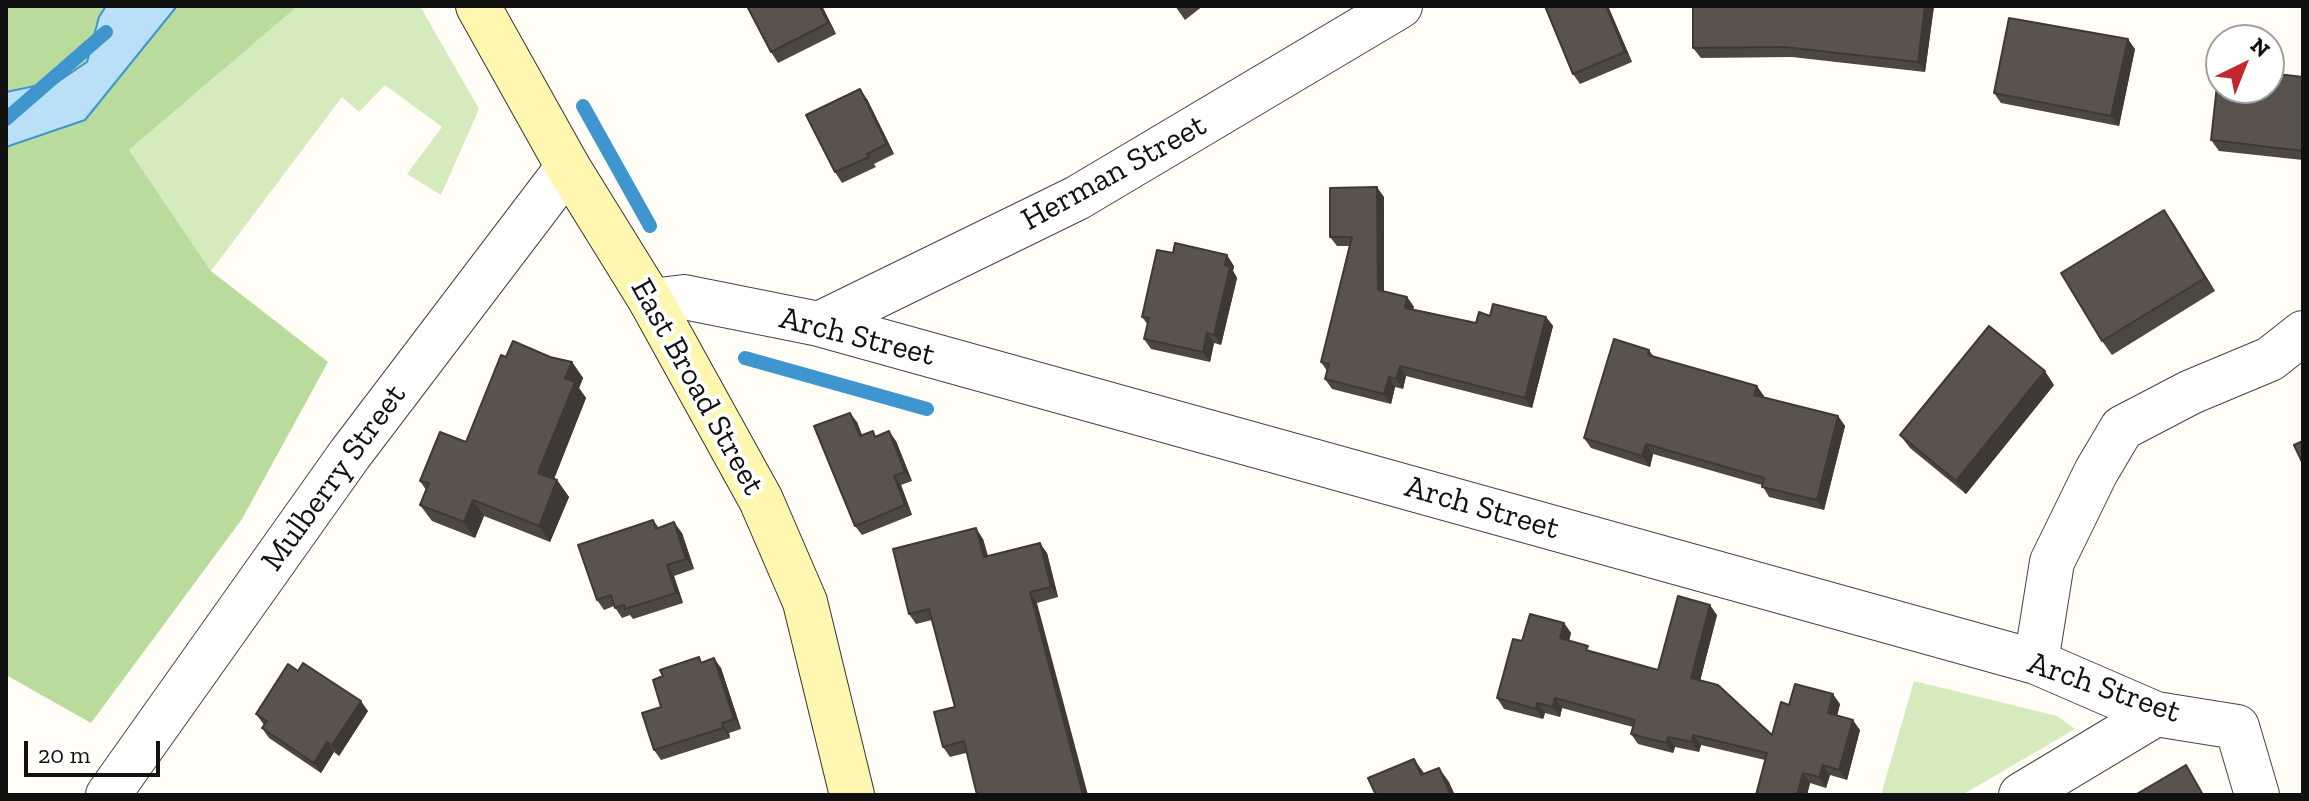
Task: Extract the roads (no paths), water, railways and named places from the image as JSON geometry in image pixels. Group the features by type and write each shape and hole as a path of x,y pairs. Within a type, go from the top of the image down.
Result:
{"street":[{"name":"East Broad Street","path":"478,6 568,167 651,301 761,500 805,602 852,795"},
{"name":"Herman Street","path":"819,324 1077,198 1400,6"},
{"name":"Mulberry Street","path":"108,795 350,454 568,167"},
{"name":"Arch Street","path":"651,301 684,297 819,324 2036,662 2156,714 2237,727 2257,795"},
{"path":"2036,662 2052,562 2096,472 2122,428 2191,392 2270,359 2303,333"},
{"path":"2021,795 2156,714"}],"water":[{"path":"106,6 177,6 85,120 6,147 6,92 59,81 87,62 99,17"}],"waterway":[{"path":"6,119 106,32"},
{"path":"583,106 650,226"},
{"path":"745,358 927,409"}]}
